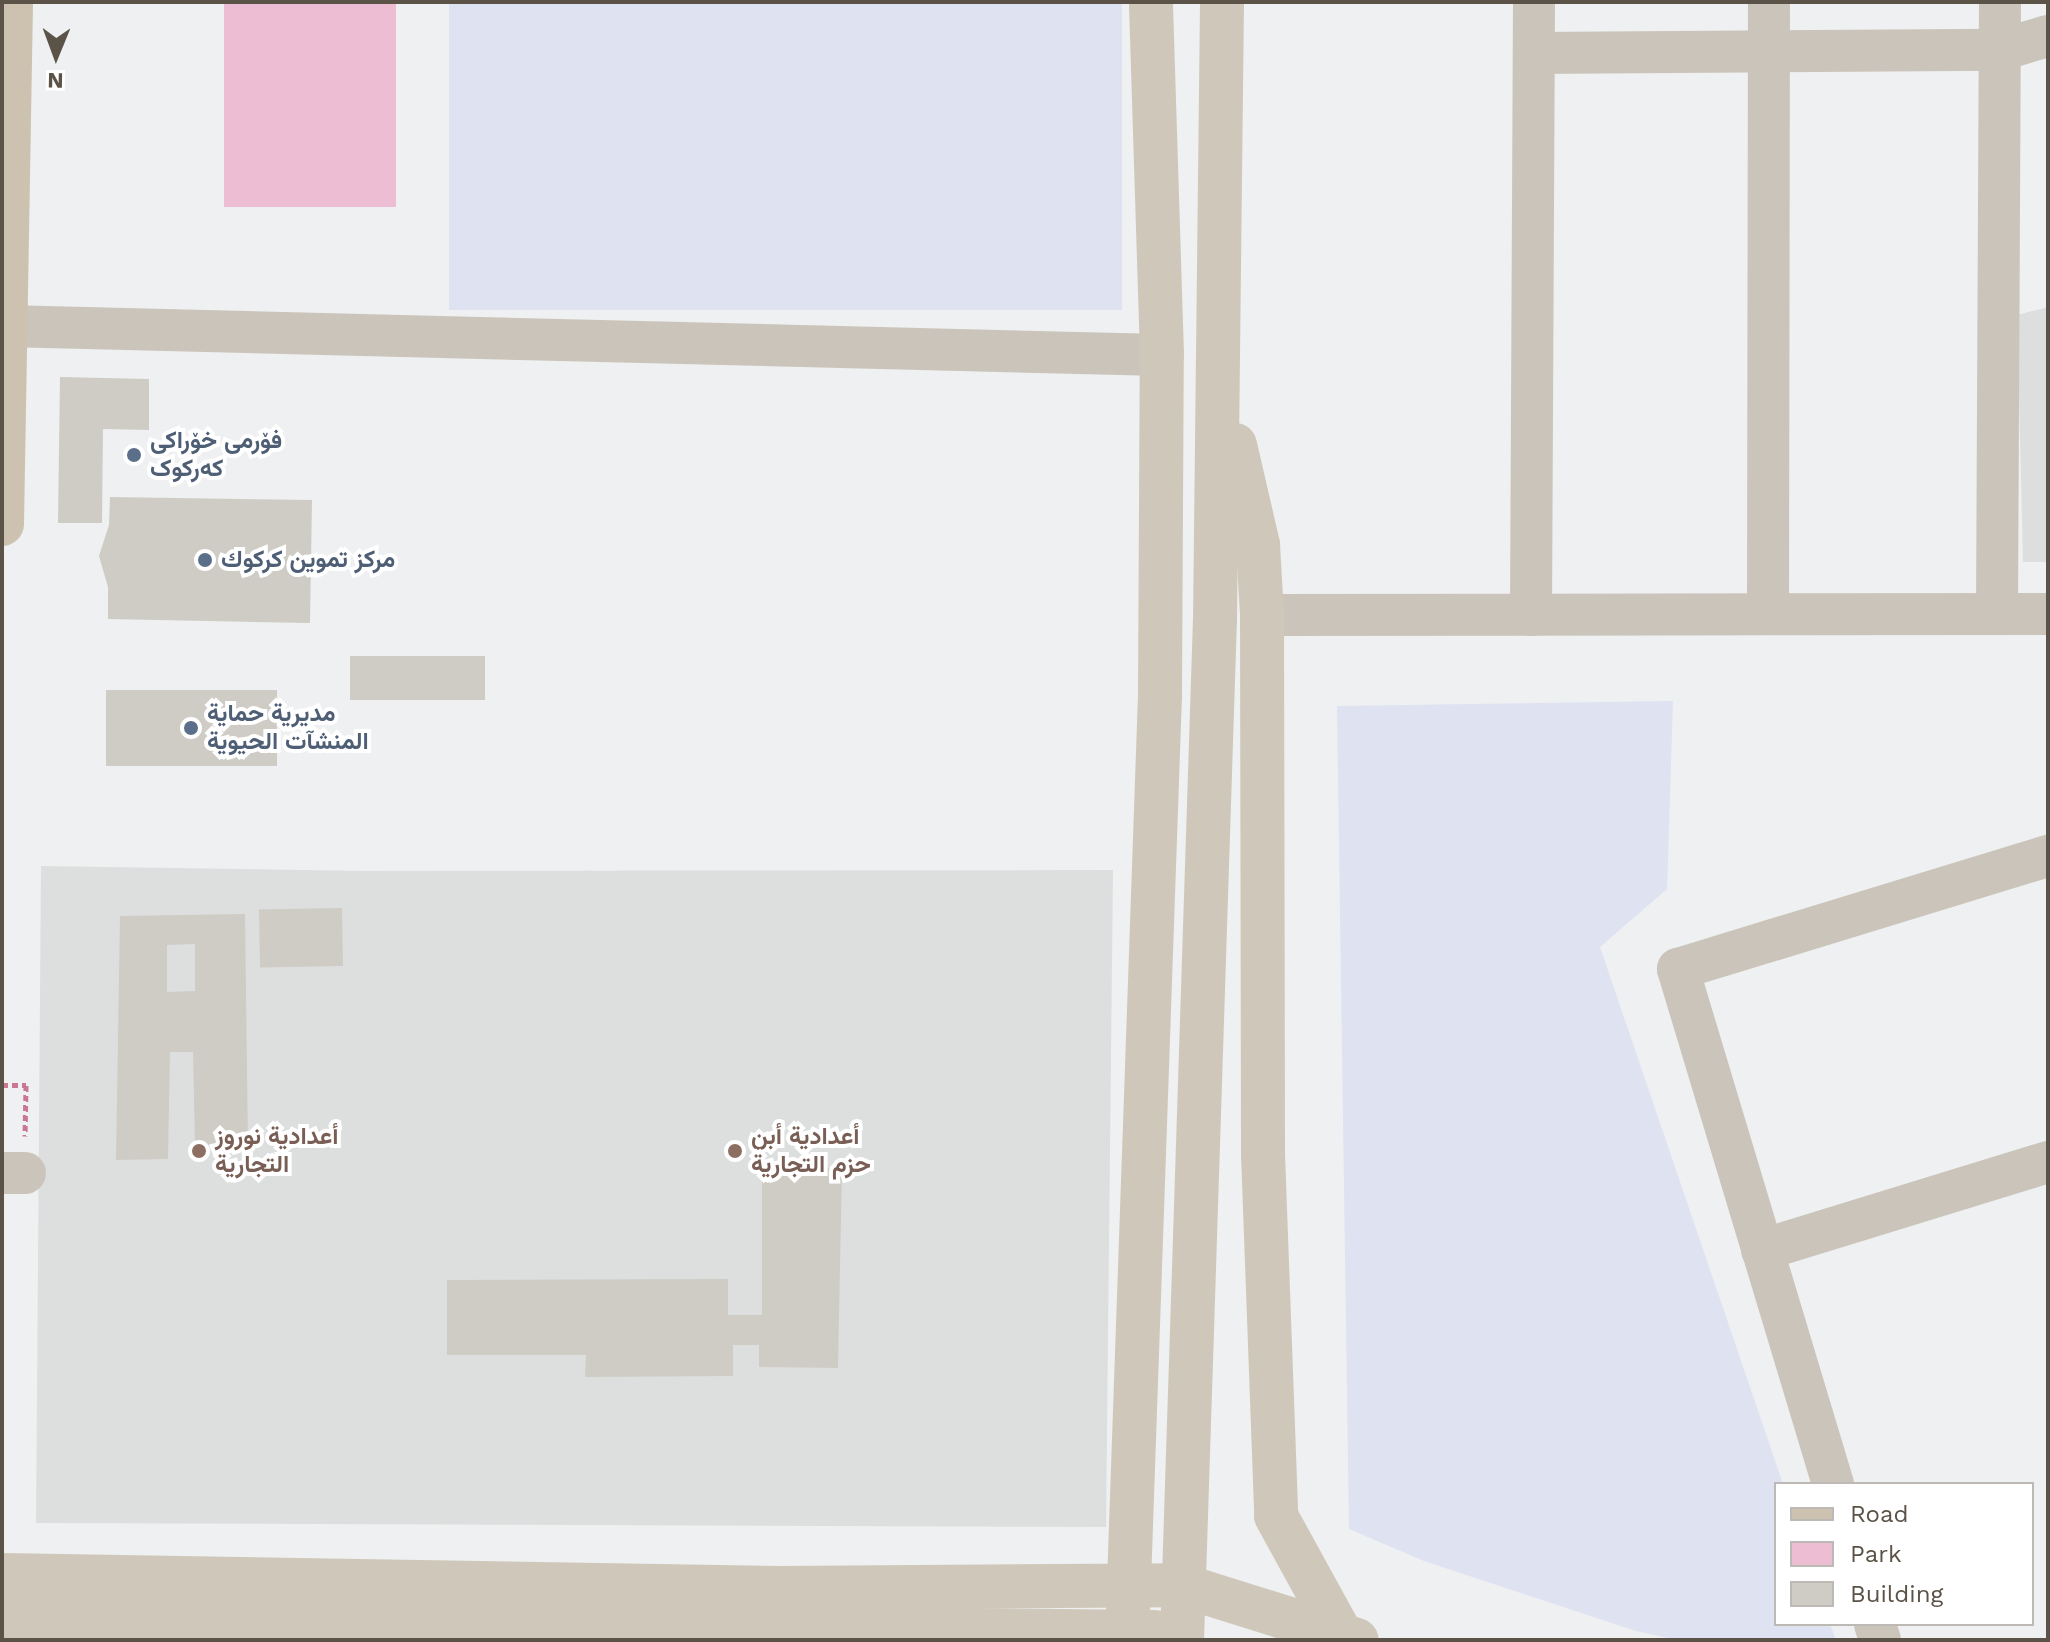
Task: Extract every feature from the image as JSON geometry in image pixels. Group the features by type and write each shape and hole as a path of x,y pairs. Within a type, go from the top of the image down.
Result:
{"main road":[{"path":"2,524 11,2"},
{"path":"1127,1634 1160,696 1162,355 1151,2"},
{"path":"2,1618 1127,1634 1186,1639 1181,1585 1219,375 1222,2"},
{"path":"1219,375 1258,545 1262,615 1263,1154 1276,1516 1349,1637"},
{"path":"2,1575 779,1588 1181,1585 1349,1637"}],"street":[{"path":"1531,615 1534,2"},
{"path":"1768,614 1769,2"},
{"path":"1997,614 2000,2"},
{"path":"1534,53 2000,50 2048,36"},
{"path":"5,326 1162,355"},
{"path":"1262,615 2048,614"},
{"path":"1832,1482 1678,969 2048,856"},
{"path":"1762,1250 2048,1162"}],"path":[{"path":"2,1085 26,1085 13,1173"}],"shaded area":[{"path":"2048,307 2048,562 2023,562 2017,315"},
{"name":"أعدادية أبن حزم التجارية","path":"41,866 364,871 1113,870 1106,1527 36,1523"}],"green space":[{"path":"224,2 396,2 396,207 224,207"}],"sand":[{"path":"449,2 1122,2 1122,310 449,310"},
{"path":"1673,701 1667,889 1600,947 1782,1482 1774,1482 1774,1626 1831,1626 1836,1640 1677,1640 1636,1631 1424,1561 1349,1529 1337,706"}],"building":[{"path":"60,377 149,379 149,430 103,429 102,523 58,523"},
{"name":"مركز تموين كركوك","path":"110,497 312,500 310,623 108,619 108,587 99,556 109,525"},
{"path":"350,656 485,656 485,700 350,700"},
{"name":"مديرية حماية المنشآت الحيوية","path":"106,690 277,690 277,766 106,766"},
{"path":"342,908 343,966 260,967 259,909"},
{"path":"245,914 248,1145 195,1146 193,1052 170,1052 168,1159 116,1160 120,916","holes":["195,944 195,991 167,992 167,945"]},
{"path":"762,1168 842,1168 838,1368 759,1367 759,1345 733,1345 733,1376 585,1377 586,1355 447,1355 447,1280 728,1279 728,1315 762,1315"}],"place":[{"name":"فۆرمی خۆراکی کەرکوک","path":"134,455"},
{"name":"مركز تموين كركوك","path":"205,560"},
{"name":"مديرية حماية المنشآت الحيوية","path":"191,728"},
{"name":"أعدادية نوروز التجارية","path":"199,1151"},
{"name":"أعدادية أبن حزم التجارية","path":"735,1151"}]}
